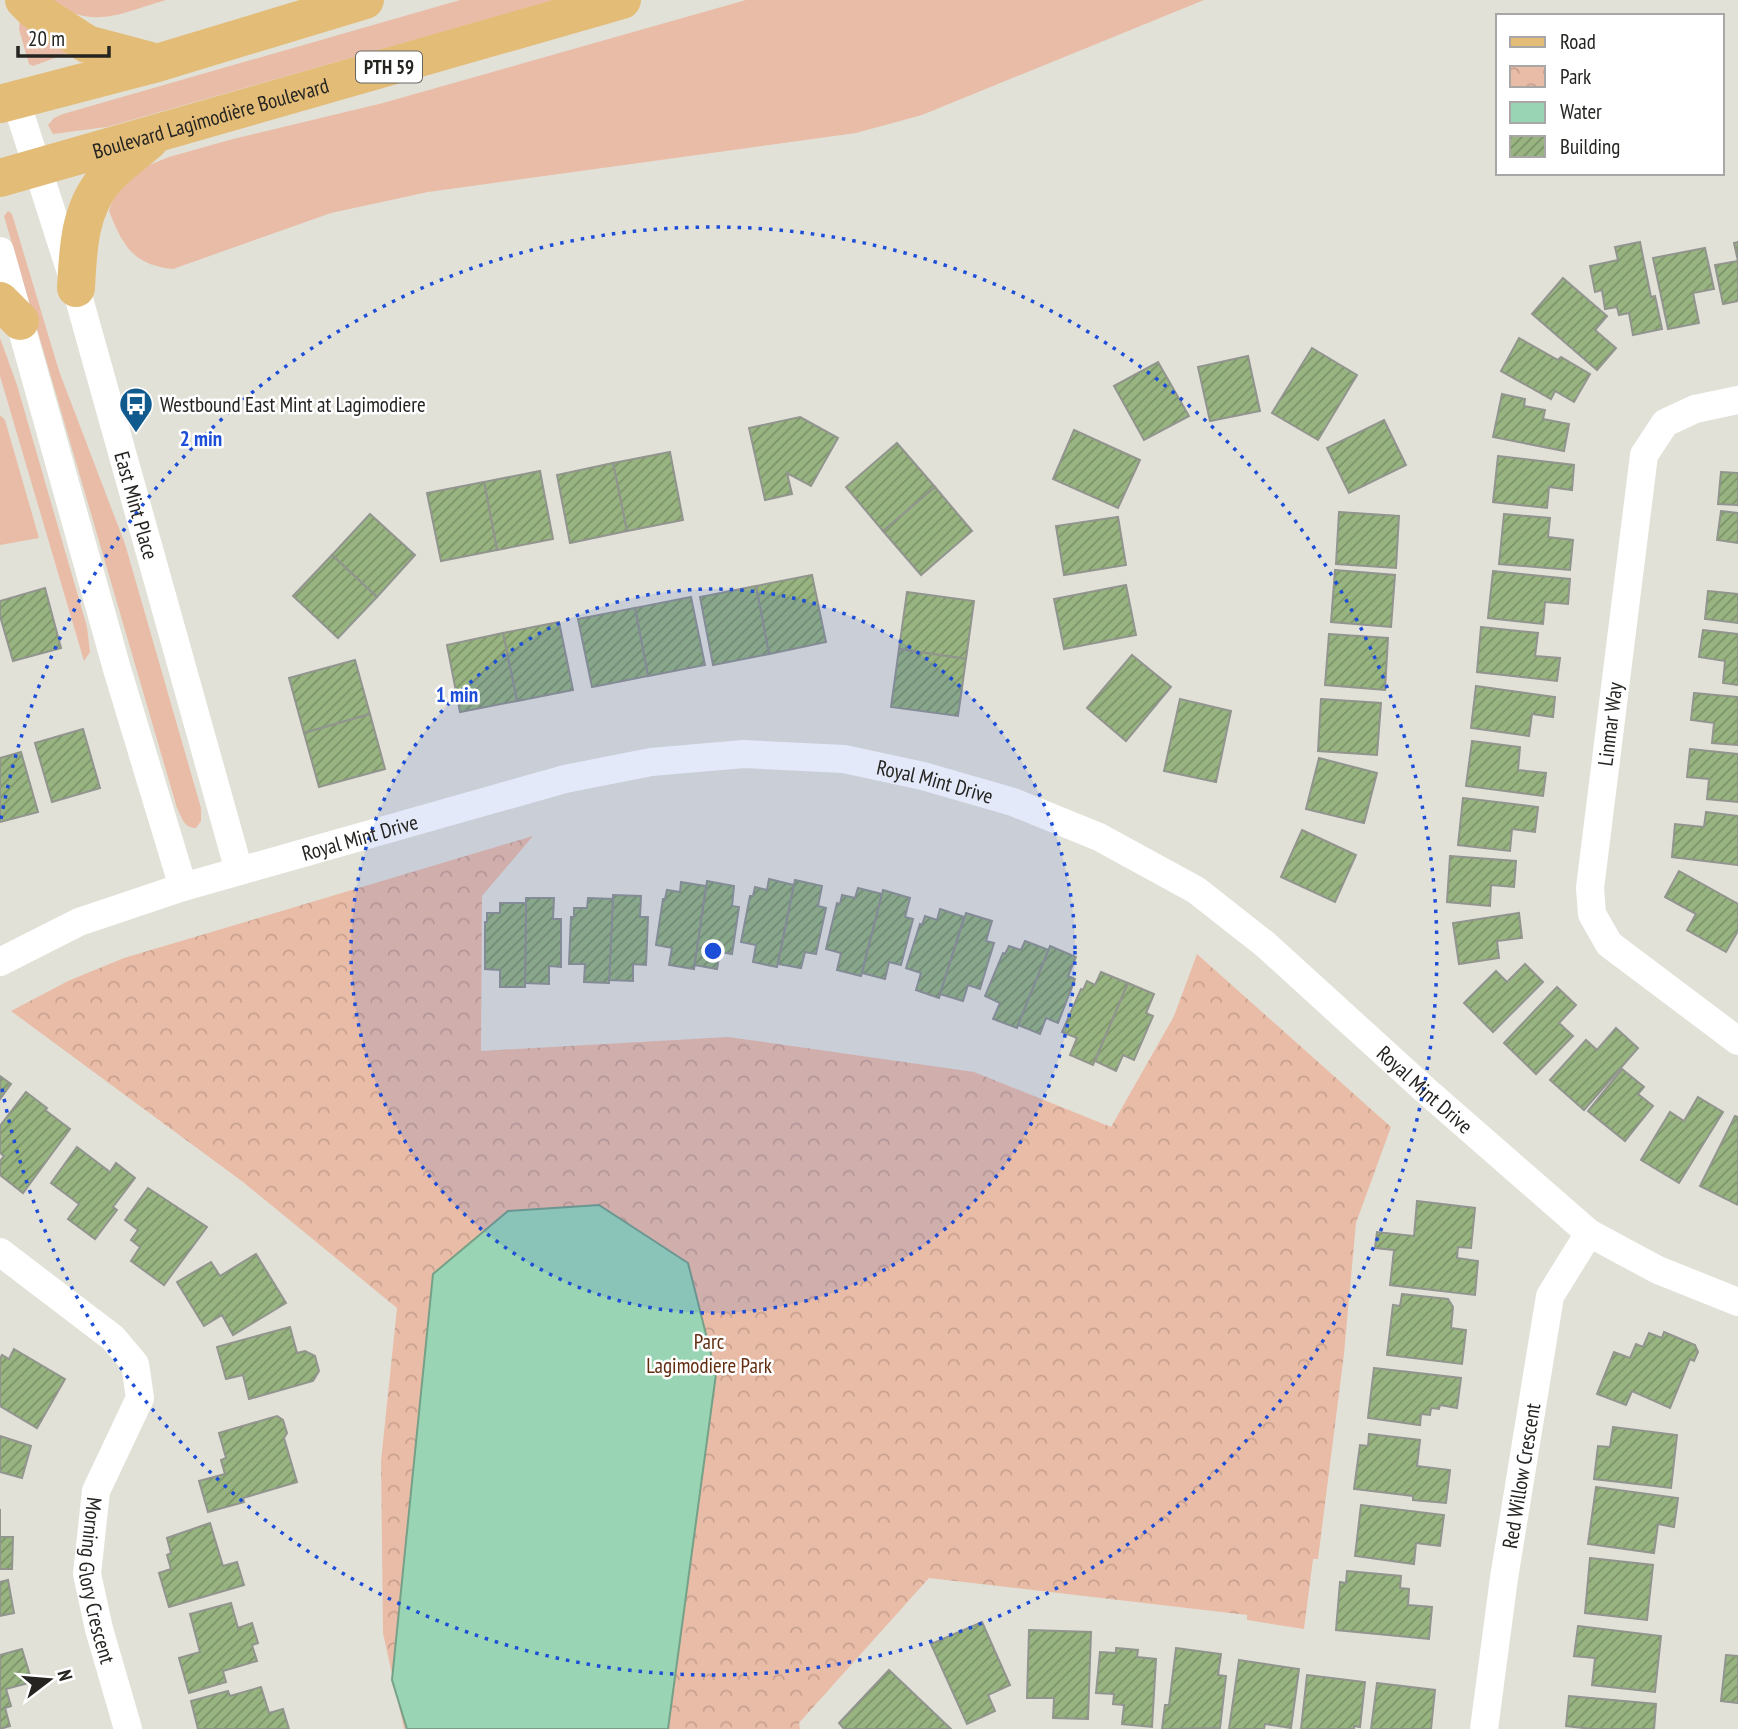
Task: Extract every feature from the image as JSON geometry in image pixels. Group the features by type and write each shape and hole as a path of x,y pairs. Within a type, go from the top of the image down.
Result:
{"main road":[{"path":"24,0 33,9 87,44 157,63"},
{"path":"8,103 157,63 365,0"},
{"name":"Boulevard Lagimodière Boulevard","path":"0,178 622,0"},
{"path":"76,288 79,237 90,204 103,181 155,135"}],"street":[{"name":"East Mint Place","path":"8,103 37,169 76,288 239,871"},
{"path":"0,251 10,311 183,887"},
{"name":"Linmar Way","path":"1738,400 1695,409 1665,423 1644,455 1590,888 1592,914 1609,944 1738,1041"},
{"name":"Royal Mint Drive","path":"0,962 79,922 183,887 565,779 651,762 744,754 844,759 923,776 1013,802 1100,837 1196,890 1266,945 1423,1088 1589,1233 1658,1270 1738,1302"},
{"name":"Red Willow Crescent","path":"1484,1729 1504,1578 1550,1296 1589,1233"},
{"name":"Morning Glory Crescent","path":"0,1252 113,1338 135,1364 140,1398 96,1491 87,1573 99,1629 128,1729"}],"green space":[{"path":"43,0 166,0 117,15 91,17 61,9"},
{"path":"460,0 555,0 107,127 53,134 48,125 63,114"},
{"path":"746,0 1204,0 922,115 856,133 428,192 331,213 173,269 148,263 131,252 109,211 114,196 132,177 149,165 169,157 383,103"},
{"path":"20,20 71,52 33,66 29,64 19,29"},
{"path":"8,211 12,214 59,371 125,544 201,808 201,821 196,828 186,824 177,808 4,216"},
{"path":"0,338 17,385 87,627 90,652 84,661 0,376"},
{"path":"0,415 5,420 39,538 0,545"},
{"name":"Parc Lagimodiere Park","path":"533,836 482,896 481,1051 728,1037 974,1072 1111,1127 1174,1016 1197,954 1391,1127 1356,1223 1344,1354 1318,1559 1313,1559 1304,1629 1247,1620 1247,1615 929,1578 799,1723 800,1729 404,1729 383,1633 381,1461 397,1308 243,1182 11,1011 68,981 124,958"}],"water":[{"path":"599,1205 688,1263 716,1374 668,1729 407,1729 392,1680 433,1274 508,1211"}],"building":[{"path":"1640,242 1651,297 1655,296 1662,329 1633,335 1629,313 1619,315 1617,307 1605,309 1602,290 1595,292 1590,266 1618,260 1615,247"},
{"path":"1738,242 1738,261 1734,243"},
{"path":"1705,248 1714,289 1693,293 1699,323 1668,329 1653,258"},
{"path":"1738,261 1738,301 1723,304 1715,265"},
{"path":"1563,278 1607,316 1595,330 1616,348 1597,370 1532,314"},
{"path":"1519,338 1590,374 1574,402 1555,391 1551,399 1501,371"},
{"path":"1312,348 1357,375 1318,440 1272,413"},
{"path":"1248,356 1260,411 1210,421 1198,367"},
{"path":"1158,362 1189,416 1144,440 1114,386"},
{"path":"1502,394 1525,399 1524,406 1545,410 1543,419 1569,424 1564,451 1493,437"},
{"path":"800,417 838,438 811,486 787,473 792,494 765,500 749,428"},
{"path":"1384,420 1406,465 1349,493 1327,448"},
{"path":"1074,430 1140,460 1118,508 1053,479"},
{"path":"897,443 935,487 883,531 846,487"},
{"path":"670,452 683,520 627,531 613,463"},
{"path":"1498,456 1574,465 1572,490 1549,487 1547,508 1493,502"},
{"path":"613,463 627,531 570,543 557,475"},
{"path":"540,471 553,539 497,550 484,482"},
{"path":"1721,472 1738,473 1738,505 1718,504"},
{"path":"484,482 497,550 441,561 427,493"},
{"path":"935,487 972,531 921,575 883,531"},
{"path":"1721,511 1738,513 1738,543 1717,540"},
{"path":"1339,512 1399,516 1396,568 1336,564"},
{"path":"370,514 415,555 377,597 332,555"},
{"path":"1504,514 1550,518 1548,537 1573,540 1570,570 1499,564"},
{"path":"1118,517 1126,565 1064,575 1056,526"},
{"path":"332,555 377,597 338,638 293,596"},
{"path":"1335,570 1395,575 1391,627 1331,622"},
{"path":"1493,571 1570,579 1568,604 1545,602 1543,624 1488,618"},
{"path":"812,575 826,642 769,654 756,586"},
{"path":"1126,585 1136,635 1064,649 1054,599"},
{"path":"756,586 769,654 713,665 700,597"},
{"path":"45,588 61,648 13,661 0,616 0,601"},
{"path":"1708,591 1738,594 1738,623 1705,619"},
{"path":"907,592 974,601 966,659 899,649"},
{"path":"691,597 705,665 648,676 635,608"},
{"path":"635,608 648,676 592,687 578,619"},
{"path":"559,622 573,690 517,701 503,633"},
{"path":"1481,627 1538,633 1535,656 1560,658 1557,681 1477,672"},
{"path":"1703,630 1738,634 1738,685 1723,683 1725,661 1699,657"},
{"path":"503,633 517,701 460,712 447,645"},
{"path":"1329,634 1388,638 1385,690 1325,685"},
{"path":"899,649 966,659 958,716 891,707"},
{"path":"1132,655 1171,687 1126,741 1087,708"},
{"path":"355,660 370,714 304,733 289,678"},
{"path":"1476,686 1555,697 1553,717 1532,714 1529,736 1471,728"},
{"path":"1694,693 1738,697 1738,745 1712,743 1714,723 1691,720"},
{"path":"1180,699 1231,711 1216,782 1164,771"},
{"path":"1321,699 1381,703 1377,755 1318,751"},
{"path":"370,714 385,769 319,787 304,733"},
{"path":"83,729 100,788 52,802 35,743"},
{"path":"1472,741 1520,747 1518,770 1546,773 1543,796 1466,786"},
{"path":"1690,749 1738,754 1738,802 1707,799 1709,779 1687,777"},
{"path":"21,752 38,812 0,822 0,758"},
{"path":"1319,758 1377,773 1364,823 1306,809"},
{"path":"1463,798 1538,807 1535,832 1512,829 1510,851 1458,845"},
{"path":"1706,812 1738,816 1738,865 1672,857 1675,824 1704,827"},
{"path":"1302,830 1356,855 1335,902 1281,877"},
{"path":"1450,856 1516,861 1514,887 1491,885 1490,906 1447,902"},
{"path":"1679,871 1738,904 1738,931 1726,952 1687,930 1696,914 1665,897"},
{"path":"769,879 794,885 777,967 753,962 756,945 741,942 750,896 753,896 755,887 767,890"},
{"path":"795,880 822,886 818,906 826,908 816,954 805,952 801,968 778,964"},
{"path":"707,881 734,886 732,906 739,907 732,954 720,952 717,969 694,965"},
{"path":"681,882 706,886 694,969 669,965 672,948 656,945 663,899 667,890 680,892"},
{"path":"858,888 882,894 861,976 837,970 841,953 826,949 837,903 840,904 842,895 855,898"},
{"path":"883,890 910,898 905,917 913,919 901,965 889,962 885,979 862,973"},
{"path":"613,895 641,896 640,917 648,917 646,965 633,964 633,981 609,980"},
{"path":"526,898 554,898 553,919 561,919 561,967 549,966 549,984 525,983"},
{"path":"588,898 613,899 609,983 584,982 585,964 569,964 571,917 574,917 574,908 587,908"},
{"path":"500,903 526,903 525,987 500,987 500,970 485,969 487,913 500,913"},
{"path":"940,909 964,917 939,998 916,990 921,973 906,968 920,924 922,925 925,916 937,920"},
{"path":"966,913 992,921 986,941 994,943 980,989 968,985 963,1001 940,994"},
{"path":"1519,913 1522,938 1497,941 1499,958 1459,964 1453,923"},
{"path":"1025,941 1049,950 1017,1028 993,1019 1000,1003 985,996 1003,953 1005,954 1009,946 1021,950"},
{"path":"1050,946 1076,957 1068,976 1075,979 1058,1023 1046,1018 1040,1034 1018,1025"},
{"path":"1525,964 1543,982 1493,1032 1464,1003 1496,971 1507,982"},
{"path":"1101,972 1128,983 1093,1065 1070,1055 1077,1038 1062,1032 1081,989 1083,990 1087,981 1095,985"},
{"path":"1128,983 1154,994 1146,1013 1153,1016 1134,1060 1123,1055 1116,1071 1095,1061"},
{"path":"1557,987 1576,1005 1559,1023 1573,1036 1536,1074 1504,1043"},
{"path":"1616,1028 1638,1048 1584,1110 1550,1080 1586,1040 1597,1050"},
{"path":"1622,1069 1644,1087 1638,1094 1653,1106 1625,1141 1588,1111"},
{"path":"0,1076 11,1084 0,1099"},
{"path":"26,1092 70,1129 23,1193 0,1175 0,1161 4,1156 0,1153 0,1126"},
{"path":"1698,1097 1723,1112 1679,1183 1641,1160 1670,1112 1684,1121"},
{"path":"1735,1116 1738,1117 1738,1205 1700,1186"},
{"path":"77,1147 110,1172 116,1163 135,1178 113,1207 117,1210 95,1239 68,1219 79,1204 51,1183"},
{"path":"148,1188 207,1227 164,1285 131,1261 140,1247 131,1240 138,1230 125,1220"},
{"path":"1417,1201 1475,1208 1471,1248 1458,1247 1457,1258 1478,1261 1475,1295 1390,1285 1394,1250 1375,1248 1377,1232 1414,1236"},
{"path":"256,1254 286,1303 233,1335 222,1315 204,1326 177,1282 211,1262 220,1276"},
{"path":"1402,1294 1448,1299 1453,1307 1451,1328 1466,1330 1462,1364 1387,1355 1393,1305 1400,1306"},
{"path":"290,1327 297,1353 305,1351 315,1356 319,1371 313,1381 249,1399 243,1375 226,1379 217,1347"},
{"path":"1664,1332 1695,1345 1698,1352 1694,1361 1690,1359 1670,1408 1632,1391 1626,1405 1597,1394 1614,1352 1630,1358 1636,1344 1643,1347 1649,1333 1662,1338"},
{"path":"14,1349 65,1379 37,1428 0,1406 0,1359 2,1355 9,1359"},
{"path":"1374,1368 1461,1378 1457,1408 1440,1405 1439,1409 1431,1408 1430,1415 1421,1414 1420,1425 1368,1418"},
{"path":"277,1416 283,1420 287,1433 284,1438 297,1482 208,1512 199,1481 225,1474 221,1460 226,1458 219,1433"},
{"path":"1613,1427 1677,1435 1671,1488 1594,1479 1598,1446 1610,1447"},
{"path":"1369,1434 1420,1440 1417,1466 1450,1470 1446,1503 1354,1489 1360,1445 1368,1446"},
{"path":"0,1436 31,1446 22,1478 0,1472"},
{"path":"1596,1487 1678,1498 1674,1527 1658,1524 1654,1553 1588,1544"},
{"path":"1361,1505 1444,1515 1440,1546 1416,1543 1414,1564 1355,1556"},
{"path":"210,1523 223,1566 237,1562 244,1585 169,1607 159,1573 171,1569 167,1555 171,1553 167,1538"},
{"path":"0,1537 13,1537 12,1569 0,1569"},
{"path":"1590,1558 1653,1565 1647,1620 1585,1613"},
{"path":"1347,1571 1401,1576 1400,1588 1409,1589 1408,1605 1432,1607 1429,1639 1336,1630 1340,1582 1346,1583"},
{"path":"8,1580 14,1613 0,1616 0,1582"},
{"path":"231,1603 238,1628 252,1623 258,1643 252,1645 257,1661 223,1671 226,1682 189,1693 179,1658 200,1652 190,1614"},
{"path":"982,1622 1010,1685 988,1695 995,1711 967,1724 931,1644"},
{"path":"1578,1626 1661,1636 1655,1692 1592,1685 1595,1658 1574,1656"},
{"path":"1029,1630 1091,1632 1088,1719 1053,1718 1054,1698 1027,1698"},
{"path":"1116,1648 1138,1650 1137,1657 1156,1659 1152,1727 1122,1724 1124,1705 1113,1704 1114,1694 1096,1693 1100,1652 1116,1653"},
{"path":"1176,1648 1221,1654 1218,1675 1226,1676 1220,1728 1162,1729 1165,1705 1169,1705"},
{"path":"22,1649 32,1682 6,1689 11,1706 5,1708 10,1726 0,1729 0,1655"},
{"path":"1726,1655 1738,1656 1738,1703 1721,1701"},
{"path":"1239,1660 1299,1669 1291,1728 1265,1724 1264,1729 1229,1729"},
{"path":"889,1670 951,1729 844,1729 839,1723"},
{"path":"1307,1675 1365,1682 1360,1727 1301,1729"},
{"path":"1377,1683 1435,1690 1431,1729 1371,1729"},
{"path":"261,1687 269,1713 283,1709 289,1729 198,1729 191,1701 228,1691 230,1696"},
{"path":"1569,1696 1656,1704 1654,1729 1592,1729 1566,1726"}],"place":[{"name":"Westbound East Mint at Lagimodiere","path":"136,434"}]}
